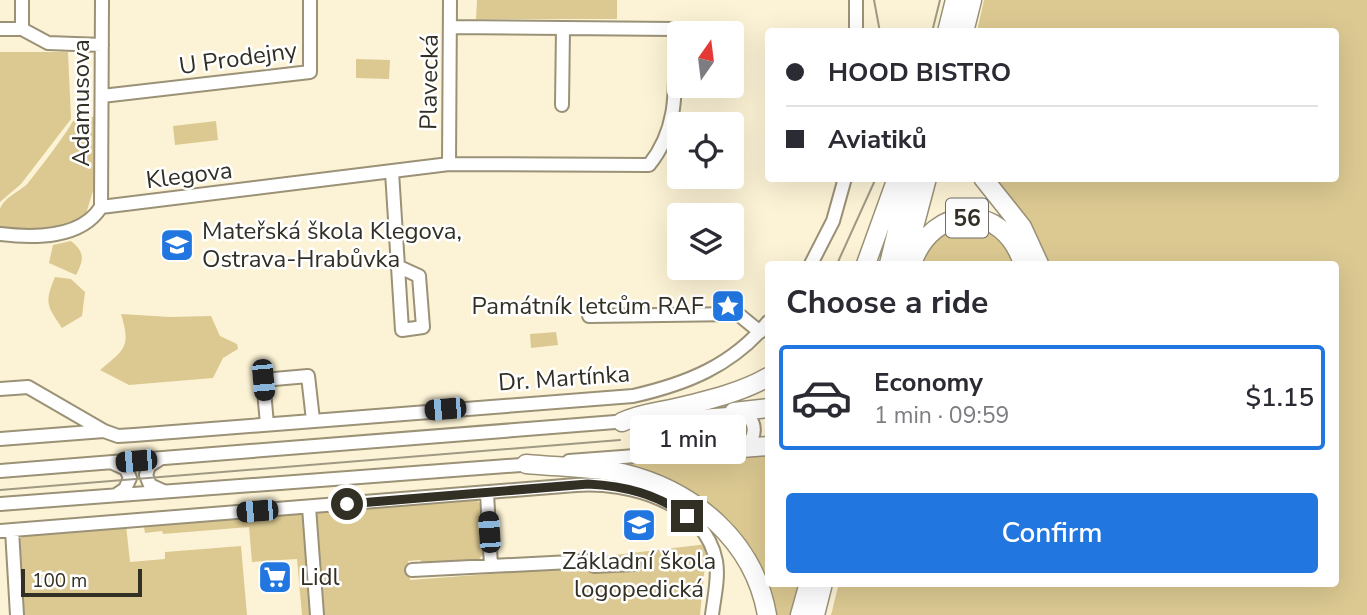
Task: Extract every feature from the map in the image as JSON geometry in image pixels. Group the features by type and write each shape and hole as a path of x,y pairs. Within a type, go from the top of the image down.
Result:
{"highway":[{"path":"948,28 962,5"},
{"path":"962,5 965,28"},
{"path":"867,261 896,182"},
{"path":"890,261 909,182"},
{"name":"56","path":"906,261 926,182"},
{"name":"56","path":"986,182 1021,227 1038,261"},
{"name":"56","path":"913,261 919,247 933,229 945,222 966,218 982,219 1000,228 1016,247 1022,261"},
{"path":"622,422 639,414 716,397 765,378"},
{"path":"734,412 765,408"},
{"path":"742,447 765,446"},
{"path":"526,464 624,474 667,488 688,501 714,518 740,547 758,579 767,615"},
{"path":"800,615 808,587"},
{"path":"815,615 822,587"}],"street":[{"path":"22,0 22,29"},
{"name":"Adamusova","path":"101,207 102,0"},
{"name":"U Prodejny","path":"103,96 310,72 310,0"},
{"name":"Plavecká","path":"449,164 450,0"},
{"path":"856,0 856,28"},
{"path":"451,27 563,28 562,105"},
{"name":"Klegova","path":"101,207 449,164 649,165 664,147 673,118 675,29 563,28"},
{"path":"0,29 22,29 48,43 102,45"},
{"path":"392,172 397,266 402,330 423,327 419,276 397,266"},
{"path":"813,261 833,222 844,182"},
{"path":"0,234 78,230 90,221 101,207"},
{"path":"589,316 738,314 764,327"},
{"name":"Dr. Martínka","path":"0,389 29,387 104,431 118,436 633,396 675,387 732,357 764,327"},
{"path":"267,424 263,380 308,376 313,420"},
{"path":"498,405 499,430"},
{"path":"0,504 742,447 752,439 754,427 747,415 734,412"},
{"name":"Dr. Martínka","path":"0,471 734,412"},
{"name":"Dr. Martínka","path":"0,439 104,431"},
{"path":"160,459 149,467 146,477 152,486 166,492"},
{"path":"113,463 126,469 130,478 125,489 115,495"},
{"path":"423,472 425,498"},
{"path":"17,615 6,531 605,485 661,499 687,516 705,534 716,563 712,615"},
{"path":"486,493 491,566"},
{"path":"309,507 317,615"},
{"path":"412,570 590,561 594,566 634,564"}],"shaded area":[{"path":"477,0 617,0 617,19 476,19"},
{"path":"984,0 1367,0 1367,615 831,615 838,587 1339,587 1339,261 1046,261 1032,229 995,182 1339,182 1339,28 978,28"},
{"path":"0,52 68,52 71,119 21,184 0,202"},
{"path":"356,59 390,60 389,79 356,78"},
{"path":"97,116 97,191 93,191 85,217 71,226 0,231 0,209 5,201 28,183 73,121"},
{"path":"216,121 218,140 175,145 173,126"},
{"path":"982,219 1020,261 914,261 927,234"},
{"path":"71,241 82,256 76,275 49,263 53,245"},
{"path":"55,277 71,279 85,292 82,316 62,328 48,299"},
{"path":"121,314 211,316 220,336 237,344 238,349 223,358 213,378 129,385 100,370 124,346 125,334"},
{"path":"556,332 558,345 531,348 530,334"},
{"path":"765,446 765,587 807,587 800,615 767,615 750,564 667,488 526,464"},
{"path":"476,499 483,507 486,550 478,561 424,564 420,560 408,561 410,580 599,566 598,557 707,544 700,615 302,615 297,559 252,562 249,527 163,534 162,531 145,533 144,527 147,523"},
{"path":"126,525 130,562 165,559 165,552 241,546 247,615 22,615 18,542 23,535"}],"tram line":[{"path":"874,0 879,28"},
{"path":"933,28 940,0"},
{"path":"838,261 874,182"},
{"path":"0,490 620,440"}],"place":[{"name":"Mateřská škola Klegova, Ostrava-Hrabůvka","path":"177,245"},
{"name":"Památník letcům RAF","path":"728,306"},
{"name":"Základní škola logopedická","path":"639,525"},
{"name":"Lidl","path":"275,577"}],"route":[{"path":"347,504 588,484 614,485 647,494 661,499 687,516"}]}
